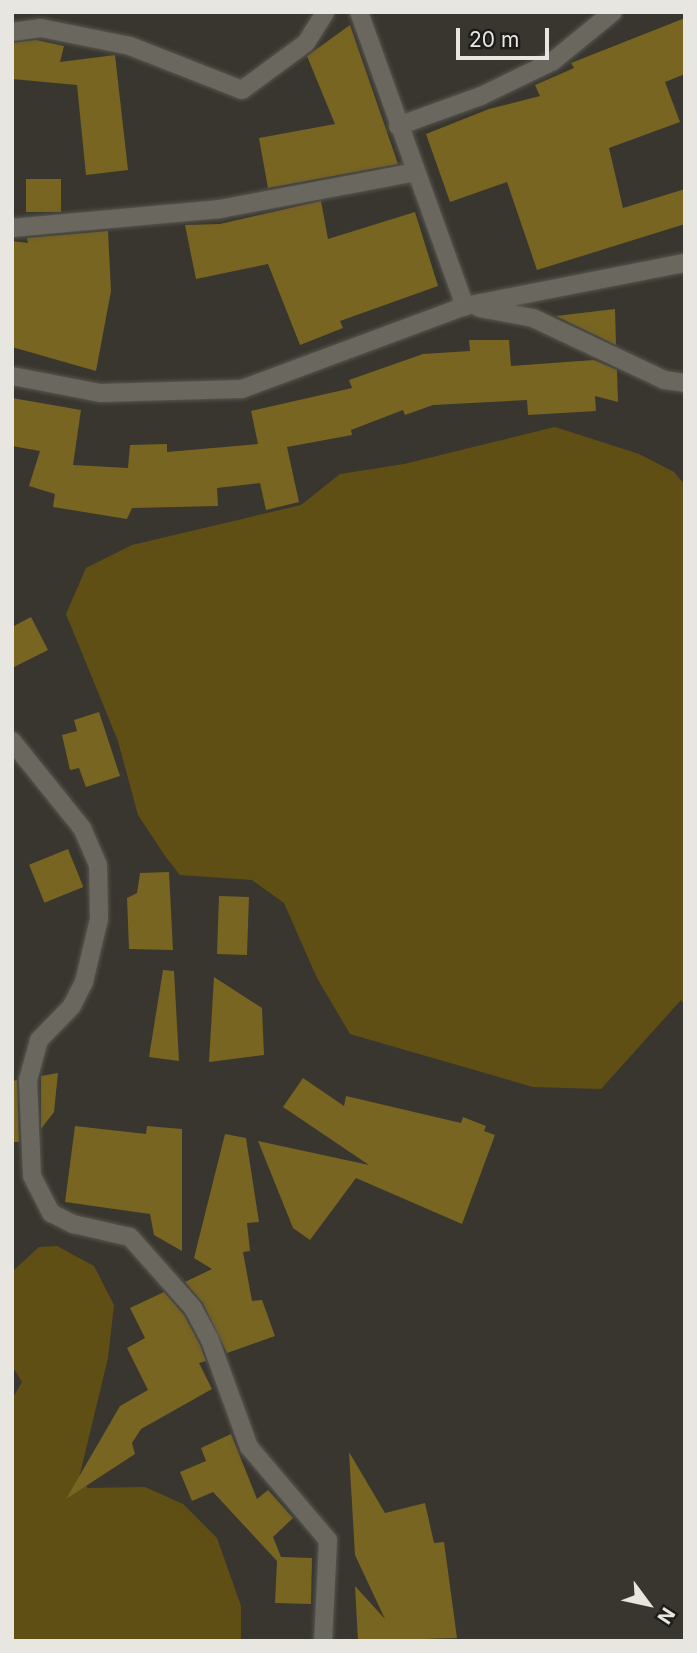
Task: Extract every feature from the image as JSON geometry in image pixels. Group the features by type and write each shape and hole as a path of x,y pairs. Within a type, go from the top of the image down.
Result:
{"street":[{"path":"12,32 41,28 130,47 242,90 306,43 325,12"},
{"path":"359,12 465,306"},
{"path":"398,126 481,96 560,58 613,12"},
{"path":"12,228 220,209 415,172"},
{"path":"12,376 100,393 242,390 465,306 685,263"},
{"path":"465,306 533,318 664,380 685,383"},
{"path":"12,741 82,828 98,865 99,919 84,982 72,1006 39,1040 28,1080 32,1176 51,1213 73,1224 130,1237 193,1308 210,1340 248,1447 328,1540 323,1641"}],"shaded area":[{"path":"555,427 639,454 674,472 685,485 685,1005 681,1000 601,1089 533,1087 350,1034 317,978 284,903 252,880 180,875 165,856 138,815 118,741 66,614 86,568 132,545 301,505 340,474 404,464"},
{"path":"57,1246 94,1266 114,1305 108,1358 79,1478 88,1488 145,1487 183,1504 217,1538 241,1606 241,1641 12,1641 12,1399 22,1382 12,1366 12,1272 39,1247"}],"building":[{"path":"685,18 685,74 665,82 680,122 609,148 623,208 685,189 685,224 537,270 507,182 450,202 426,134 489,109 540,96 535,85 574,68 571,63"},
{"path":"350,25 398,164 268,188 259,138 335,124 307,56"},
{"path":"36,40 64,46 60,62 115,55 128,170 86,175 77,85 12,79 12,43"},
{"path":"26,179 61,179 61,212 26,212"},
{"path":"321,201 328,239 415,212 438,286 340,321 343,328 300,345 268,264 196,279 185,225 220,224"},
{"path":"108,231 111,291 96,371 12,347 12,241 28,243 27,238"},
{"path":"615,309 616,345 556,316"},
{"path":"469,340 509,340 511,366 594,360 617,370 618,402 595,396 596,411 528,415 527,400 433,405 405,415 403,410 351,430 352,435 287,447 299,502 266,510 260,483 217,488 218,506 132,508 127,519 53,507 55,494 29,486 40,451 12,446 12,398 81,410 73,465 128,468 130,445 167,444 167,452 258,444 251,411 352,388 349,380 423,354 470,351"},
{"path":"31,617 48,650 12,668 12,627"},
{"path":"99,712 120,776 86,787 79,768 70,770 62,735 77,731 74,720"},
{"path":"68,849 83,887 44,903 29,865"},
{"path":"169,872 173,950 129,949 127,898 137,893 140,873"},
{"path":"219,896 249,897 247,955 217,954"},
{"path":"163,970 174,971 179,1061 149,1057"},
{"path":"214,977 262,1008 264,1055 209,1062"},
{"path":"58,1073 54,1112 41,1129 41,1076"},
{"path":"303,1078 344,1106 346,1096 461,1123 463,1117 486,1126 484,1131 495,1135 462,1224 356,1178 310,1240 293,1228 258,1141 369,1165 283,1107"},
{"path":"17,1080 19,1142 12,1142 12,1081"},
{"path":"75,1126 146,1134 147,1126 182,1129 182,1251 154,1235 150,1214 65,1202"},
{"path":"225,1134 246,1138 259,1222 247,1223 250,1251 243,1252 252,1301 262,1300 275,1336 227,1353 203,1303 185,1282 212,1269 194,1258"},
{"path":"164,1292 184,1315 200,1345 206,1361 199,1363 212,1389 141,1429 132,1443 135,1454 66,1499 120,1406 148,1390 127,1348 145,1338 130,1308"},
{"path":"231,1434 257,1499 268,1490 293,1518 273,1537 281,1557 312,1558 311,1604 275,1603 277,1561 213,1492 192,1501 180,1472 206,1461 201,1448"},
{"path":"349,1452 385,1513 425,1503 434,1543 444,1542 457,1638 358,1641 355,1586 385,1619 355,1555"}]}
